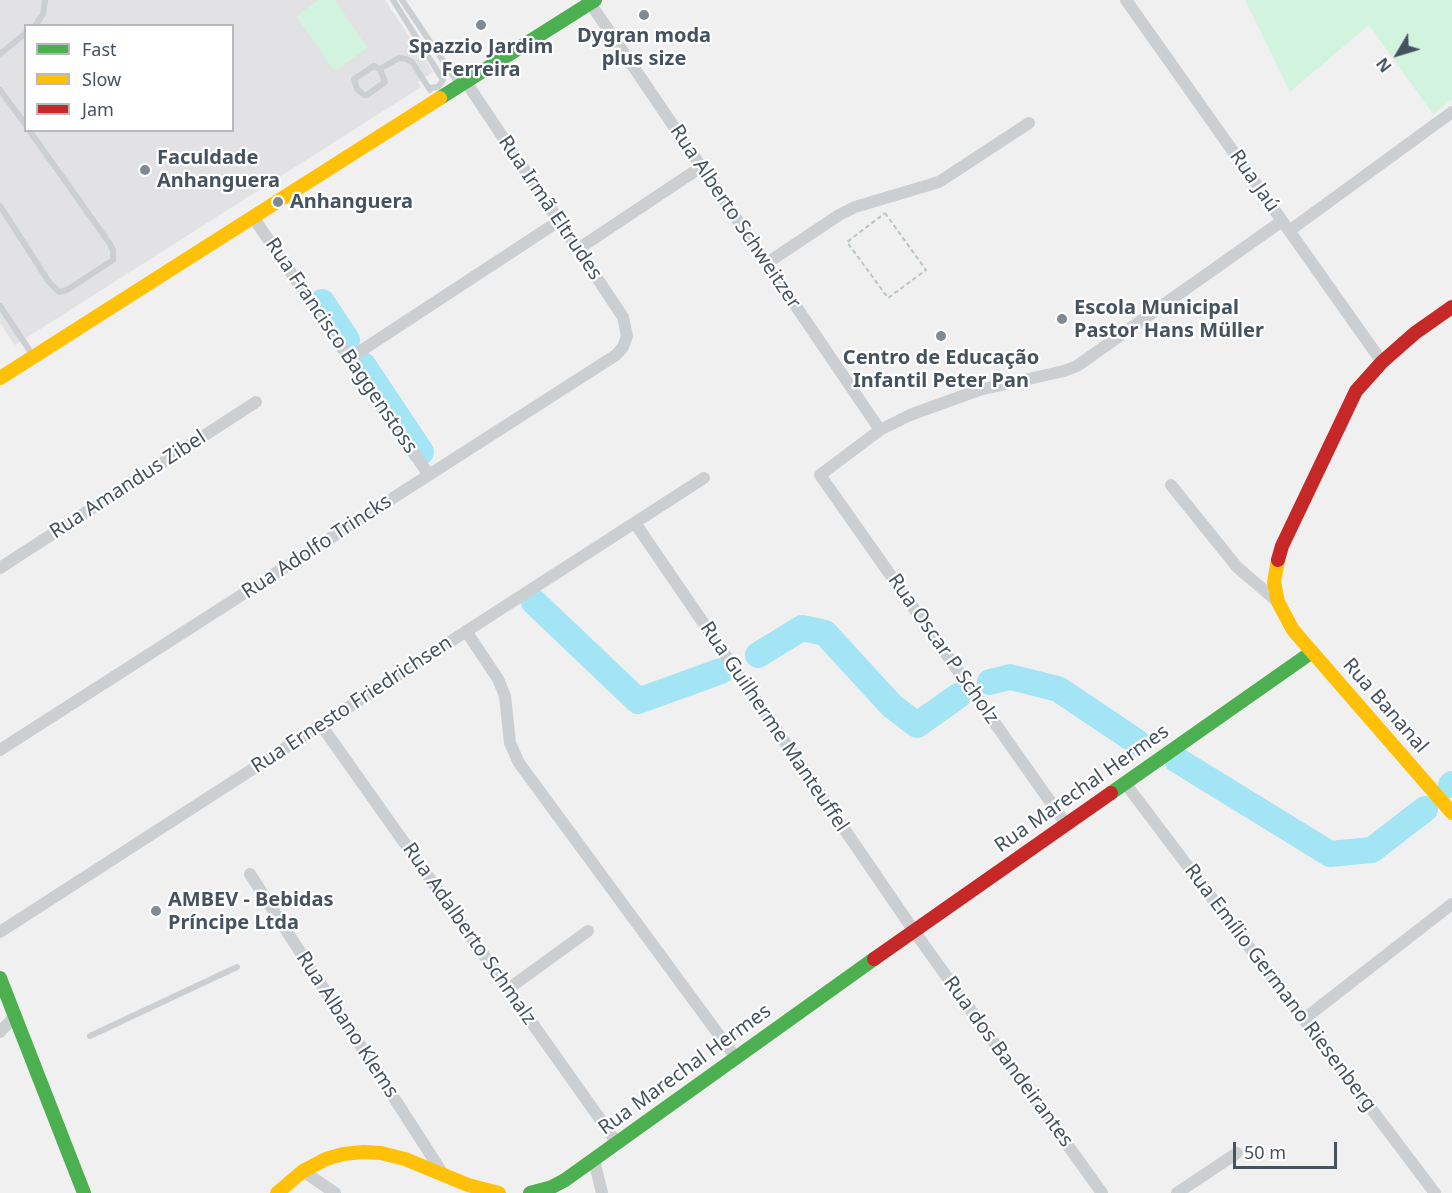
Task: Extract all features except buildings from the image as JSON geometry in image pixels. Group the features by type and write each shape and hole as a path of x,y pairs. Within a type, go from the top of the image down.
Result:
{"street":[{"name":"Rua Jaú","path":"1126,0 1382,362"},
{"path":"0,378 592,2"},
{"name":"Rua Alberto Schweitzer","path":"592,2 880,430"},
{"name":"Rua Irmã Eltrudes","path":"463,84 623,317 627,336"},
{"path":"880,430 910,415 968,394 1077,366 1452,112"},
{"path":"767,263 839,215 855,207 939,182 1029,123"},
{"path":"578,249 701,167"},
{"name":"Rua Francisco Baggenstoss","path":"254,217 429,475"},
{"path":"350,358 559,221"},
{"path":"1312,652 1288,622 1278,602 1275,575 1282,546 1349,404 1364,380 1422,327 1452,307"},
{"name":"Rua Adolfo Trincks","path":"0,750 616,355 624,347 627,336"},
{"name":"Rua Amandus Zibel","path":"0,568 256,402"},
{"name":"Rua Oscar P Scholz","path":"880,430 820,475 1066,824"},
{"name":"Rua Ernesto Friedrichsen","path":"0,932 704,478"},
{"path":"1171,485 1227,556 1278,602"},
{"name":"Rua Guilherme Manteuffel","path":"635,523 914,931"},
{"path":"466,631 498,679 505,696 510,742 519,763 736,1058"},
{"name":"Rua Marechal Hermes","path":"530,1193 552,1187 594,1160 914,931 1312,652"},
{"name":"Rua Bananal","path":"1312,652 1452,813"},
{"name":"Rua Adalberto Schmalz","path":"321,725 617,1143"},
{"name":"Rua Emílio Germano Riesenberg","path":"1125,783 1435,1193"},
{"name":"Rua Albano Klems","path":"250,874 444,1175"},
{"path":"1304,1020 1452,904"},
{"path":"508,989 588,931"},
{"name":"Rua dos Bandeirantes","path":"914,931 1102,1193"},
{"path":"0,978 84,1193"},
{"path":"0,1032 15,1016"},
{"path":"277,1193 303,1171 326,1159 363,1152 381,1153 405,1159 468,1185 499,1193"},
{"path":"1177,1193 1237,1153"},
{"path":"594,1160 602,1193"},
{"path":"303,1171 335,1193"}],"lane":[{"path":"36,24 43,14 45,0"},
{"path":"393,0 443,80 438,87 429,88"},
{"path":"402,0 463,84"},
{"path":"0,54 24,35"},
{"path":"380,69 399,58 412,62 437,100"},
{"path":"374,66 380,69 385,79 383,85 367,95 361,93 354,79 374,66"},
{"path":"0,90 24,122"},
{"path":"0,206 49,282 59,292 67,290 113,260 113,250 110,244 30,132"},
{"path":"0,306 34,357"},
{"path":"90,1036 237,967"}],"path":[{"path":"885,213 908,244 926,270 888,298 847,242 885,213"}],"shaded area":[{"name":"Faculdade Anhanguera","path":"0,0 385,0 433,72 418,82 421,87 15,345 0,323"}],"green space":[{"path":"318,0 335,0 368,48 334,71 296,16"},
{"path":"1245,0 1452,0 1452,99 1433,114 1369,25 1290,92"}],"waterway":[{"path":"322,302 347,340"},
{"path":"363,365 421,452"},
{"path":"534,602 638,701 721,671"},
{"path":"758,655 802,628 825,633 892,706 917,725 958,696"},
{"path":"990,682 1010,677 1058,689 1137,742"},
{"path":"1177,760 1330,854 1372,850 1425,809"}],"traffic: fast":[{"path":"440,98 595,0"},
{"path":"1111,793 1312,652"},
{"path":"530,1193 552,1187 565,1180 874,959"},
{"path":"0,978 84,1193"}],"traffic: slow":[{"path":"0,378 440,98"},
{"path":"1278,560 1274,582 1278,602 1293,630 1452,813"},
{"path":"277,1193 303,1171 326,1159 363,1152 381,1153 405,1159 468,1185 499,1193"}],"traffic: jam":[{"path":"1278,560 1282,546 1356,391 1382,362 1415,333 1452,307"},
{"path":"874,959 1111,793"}],"place":[{"name":"Dygran moda plus size","path":"644,15"},
{"name":"Spazzio Jardim Ferreira","path":"481,25"},
{"name":"Faculdade Anhanguera","path":"145,170"},
{"name":"Anhanguera","path":"278,202"},
{"name":"Escola Municipal Pastor Hans Müller","path":"1062,319"},
{"name":"Centro de Educação Infantil Peter Pan","path":"941,336"},
{"name":"AMBEV - Bebidas Príncipe Ltda","path":"156,911"}]}
